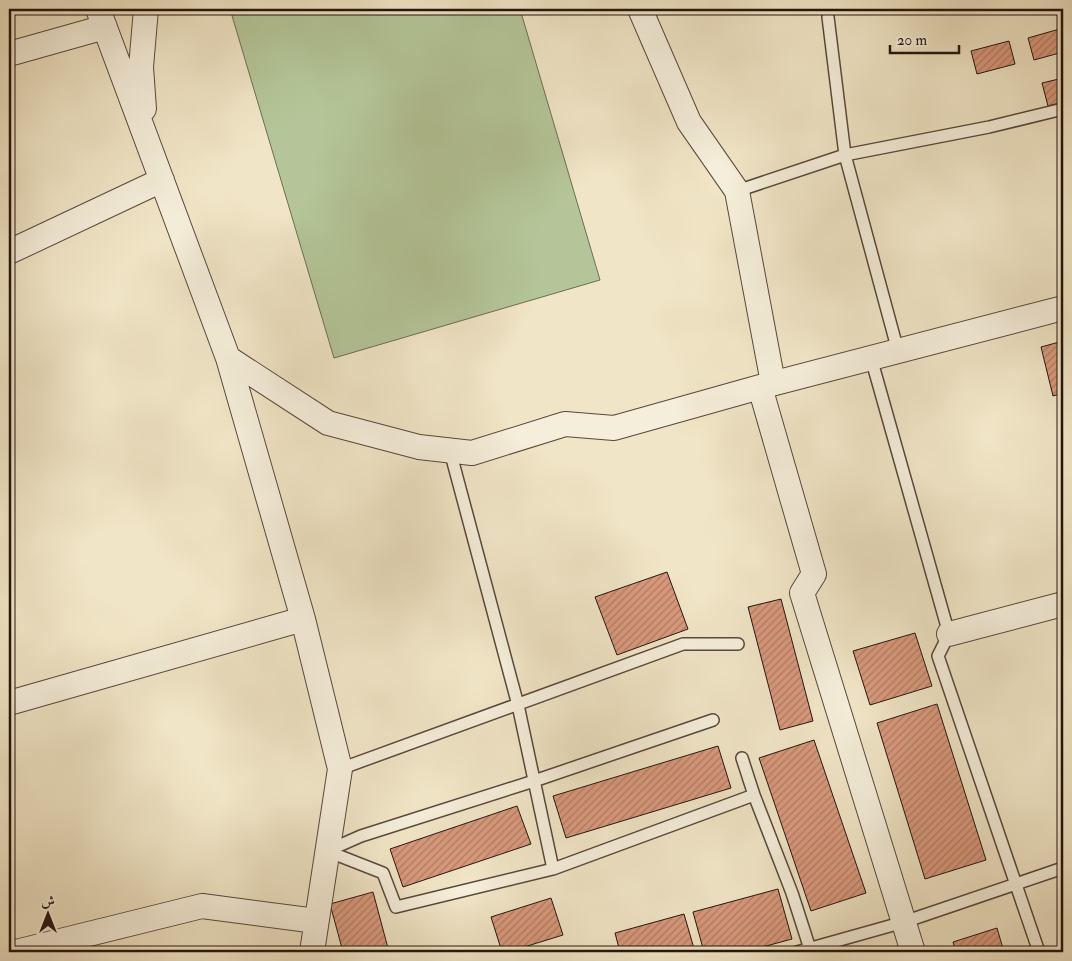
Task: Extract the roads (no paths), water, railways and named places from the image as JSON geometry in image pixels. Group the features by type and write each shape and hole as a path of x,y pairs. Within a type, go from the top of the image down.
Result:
{"street":[{"path":"145,136 141,67 146,9"},
{"path":"640,9 689,122 737,191 766,385 814,574 802,592 913,952"},
{"path":"9,54 101,18 228,358 303,618 340,769 312,952"},
{"path":"9,252 162,180"},
{"path":"228,358 328,423 419,447 472,454 564,424 614,428 766,385 1063,308"},
{"path":"949,634 1063,604"},
{"path":"9,703 303,618"},
{"path":"16,952 202,906 316,921"}],"lane":[{"path":"828,17 845,155 898,351"},
{"path":"737,191 845,155 989,127 1063,109"},
{"path":"871,358 949,634 938,656 1039,952"},
{"path":"450,451 518,705 553,869"},
{"path":"340,769 683,644 738,644"},
{"path":"327,851 361,836 534,781 713,720"},
{"path":"742,758 754,795 792,893 810,950"},
{"path":"327,851 382,873 396,906 553,869 754,795"},
{"path":"797,952 810,950 904,922 1063,868"}]}
